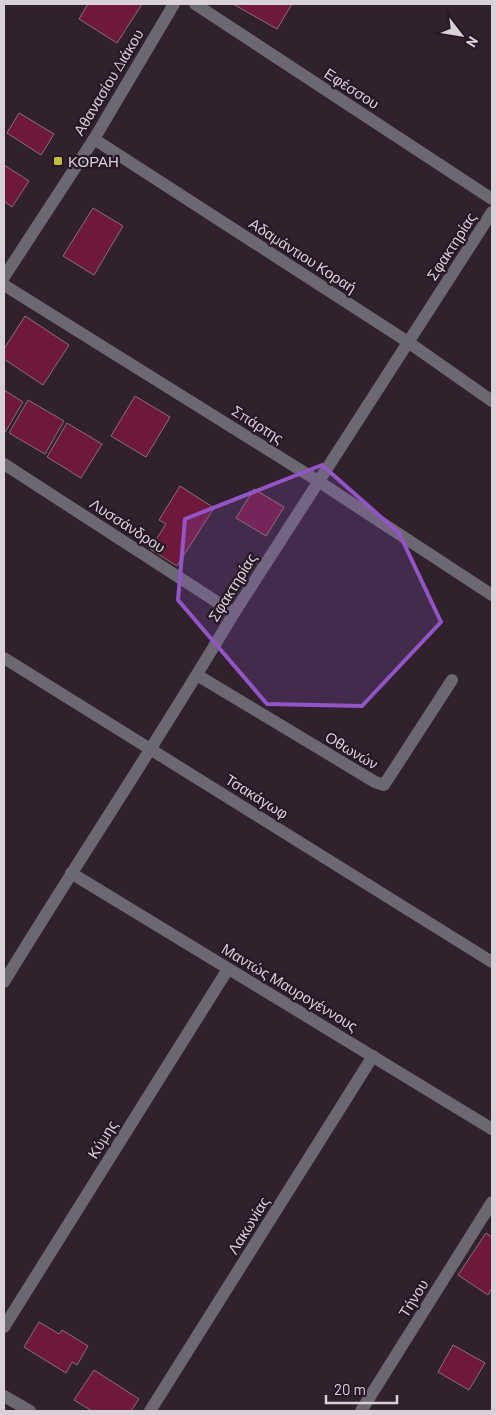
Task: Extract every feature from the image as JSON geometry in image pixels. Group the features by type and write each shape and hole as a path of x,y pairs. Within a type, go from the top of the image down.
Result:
{"street":[{"name":"Αθανασίου Διάκου","path":"4,277 94,139 174,4"},
{"name":"Εφέσσου","path":"194,4 492,199"},
{"name":"Αδαμάντιου Κοραή","path":"94,139 408,342 492,401"},
{"name":"Σφακτηρίας","path":"4,982 234,613 492,212"},
{"name":"Σπάρτης","path":"4,286 318,481 492,595"},
{"name":"Λυσσάνδρου","path":"4,464 234,613"},
{"name":"Τσακάγωφ","path":"4,658 492,962"},
{"name":"Οθωνών","path":"197,675 374,782 384,785 452,680"},
{"name":"Μαντώς Μαυρογέννους","path":"71,873 492,1129"},
{"name":"Κύμης","path":"4,1327 228,969"},
{"name":"Λακωνίας","path":"150,1411 373,1056"},
{"name":"Τήνου","path":"361,1411 492,1202"},
{"path":"4,1396 30,1411"}],"highlighted area":[{"path":"322,465 399,533 441,622 362,706 267,704 178,600 185,519"}],"building":[{"path":"88,4 142,4 117,43 79,19"},
{"path":"233,4 292,4 277,29"},
{"path":"19,113 54,134 41,155 7,133"},
{"path":"4,165 29,181 12,207 4,201"},
{"path":"93,208 123,226 94,275 63,256"},
{"path":"25,316 69,345 43,385 4,359 4,349"},
{"path":"4,390 23,402 4,434"},
{"path":"135,396 170,417 146,457 111,436"},
{"path":"28,400 64,421 45,454 9,433"},
{"path":"67,423 102,444 81,478 47,457"},
{"path":"180,486 214,508 177,566 150,549 166,524 159,520"},
{"path":"254,489 284,507 266,536 236,518"},
{"path":"486,1233 492,1237 492,1288 488,1295 458,1275"},
{"path":"39,1322 59,1334 62,1330 88,1346 77,1365 72,1362 66,1373 24,1347"},
{"path":"453,1345 485,1363 469,1390 438,1372"},
{"path":"94,1370 139,1399 131,1411 92,1411 74,1400"}],"place":[{"name":"ΚΟΡΑΗ","path":"58,161"}]}
